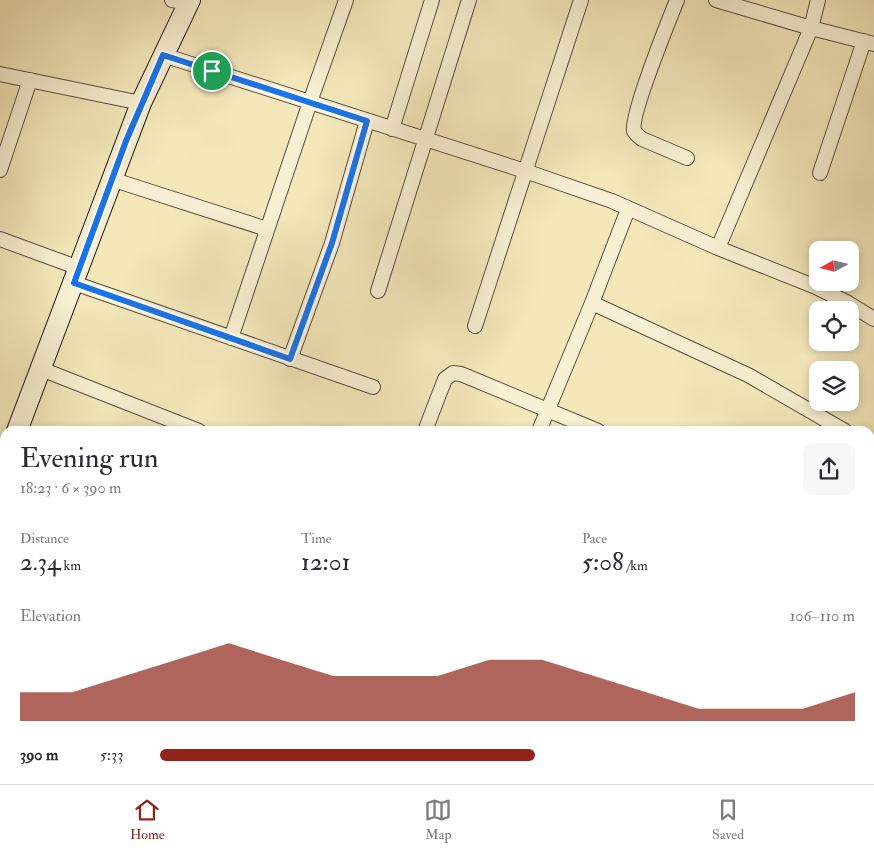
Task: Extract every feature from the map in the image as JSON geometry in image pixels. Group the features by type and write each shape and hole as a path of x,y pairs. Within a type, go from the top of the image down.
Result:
{"street":[{"path":"231,338 346,0"},
{"path":"392,129 432,0"},
{"path":"378,291 469,0"},
{"path":"475,326 581,0"},
{"path":"677,0 639,102 634,129 642,139 687,158"},
{"path":"716,0 811,28 869,42 820,173"},
{"path":"718,248 811,28 818,0"},
{"path":"19,426 111,179 141,103 163,55 183,1"},
{"path":"163,55 525,171 612,201 718,248 816,287 874,319"},
{"path":"0,74 141,103"},
{"path":"0,170 30,80"},
{"path":"290,359 332,243 367,121"},
{"path":"111,179 267,229"},
{"path":"541,426 592,304 628,209"},
{"path":"0,239 76,276 231,338 373,387"},
{"path":"592,304 748,375 836,426"},
{"path":"41,369 186,426"},
{"path":"427,426 445,378 453,373 461,374 586,426"}],"route":[{"path":"163,55 212,71 367,121 332,243 290,359 74,283 111,179 141,103 163,55"}]}
